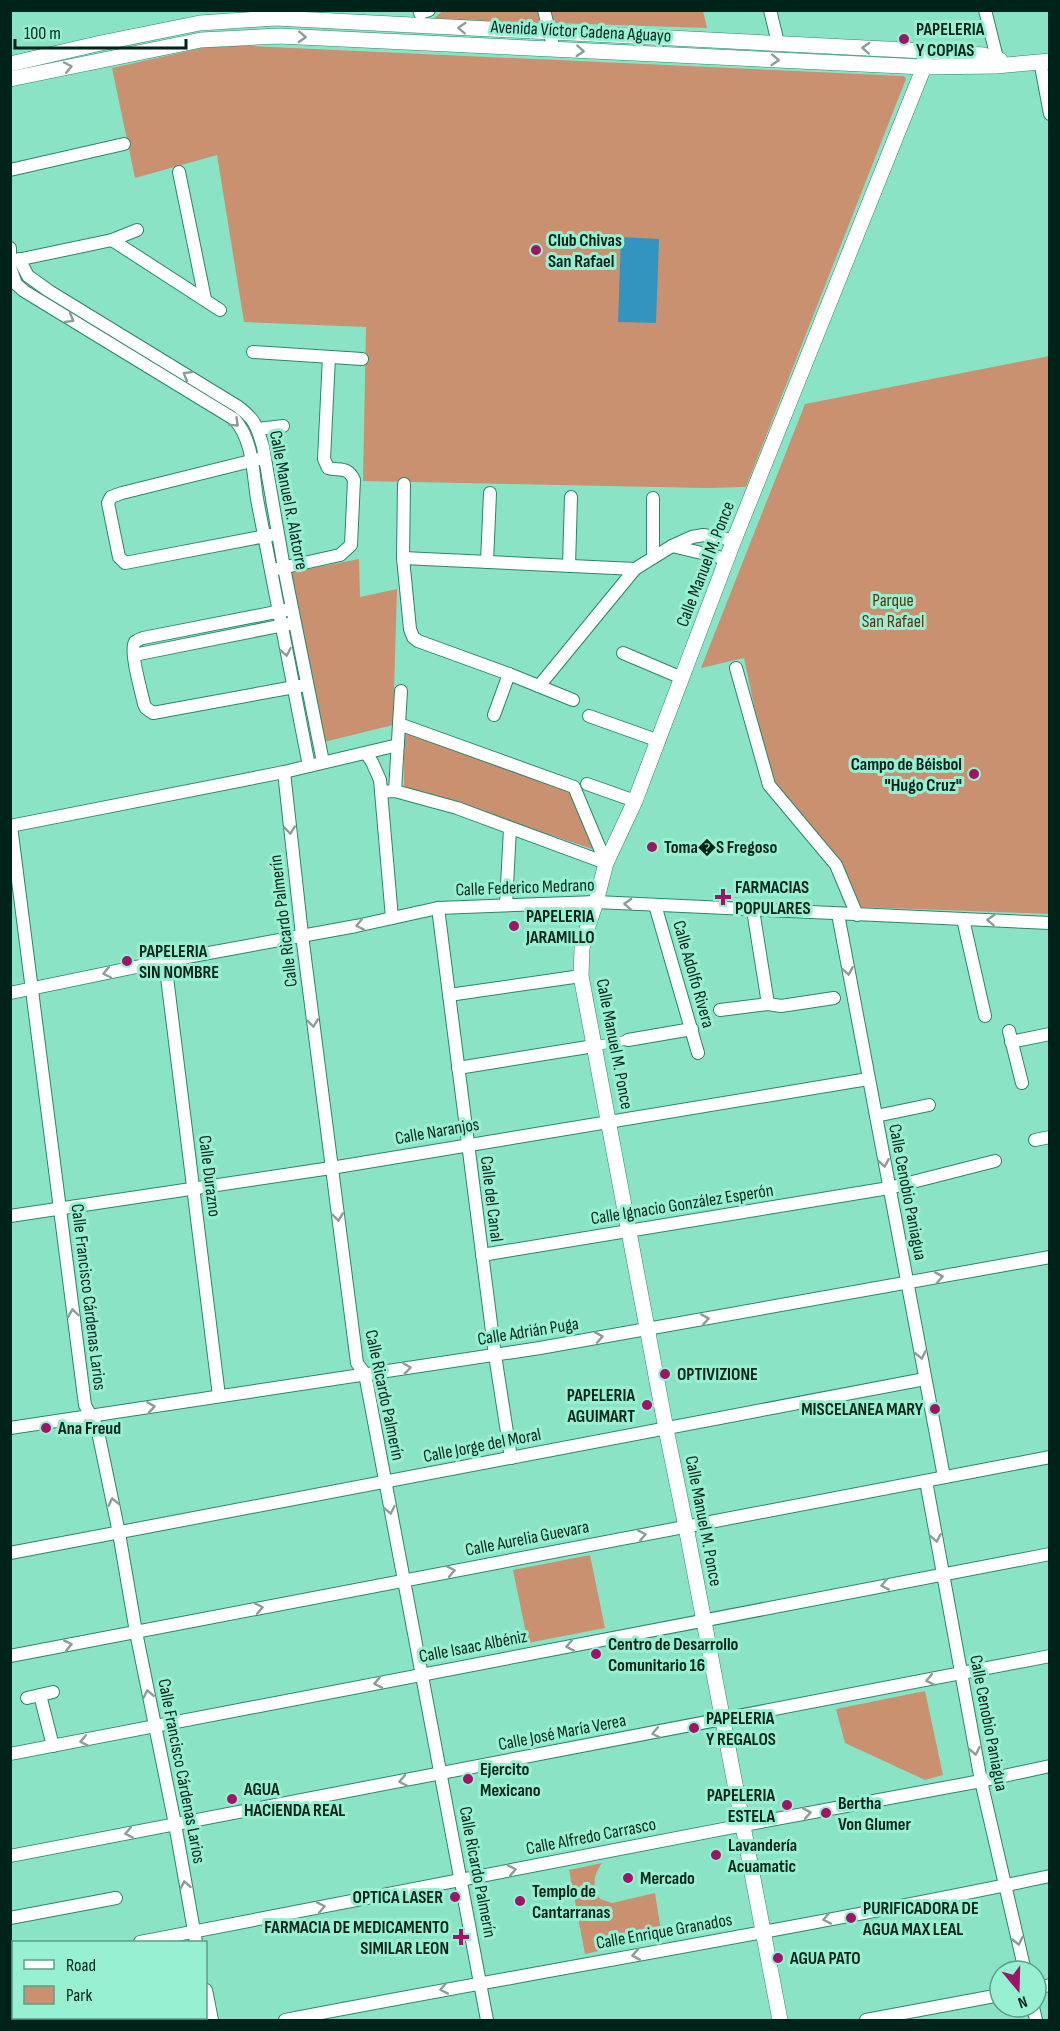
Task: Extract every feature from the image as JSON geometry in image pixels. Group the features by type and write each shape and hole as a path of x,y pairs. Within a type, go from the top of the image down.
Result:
{"street":[{"path":"544,10 554,50"},
{"path":"770,10 778,43"},
{"path":"985,10 1001,63"},
{"path":"274,14 279,36"},
{"name":"Avenida Víctor Cadena Aguayo","path":"10,64 200,23 274,14 550,33 925,51 983,55 1001,63"},
{"name":"Avenida Víctor Cadena Aguayo","path":"10,79 201,40 279,36 924,67 1045,61"},
{"name":"Calle Manuel M. Ponce","path":"780,2020 581,976 582,948 606,863 635,801 659,741 734,540 924,67 925,51"},
{"path":"1045,61 1050,114"},
{"path":"10,170 124,144"},
{"path":"179,172 205,299"},
{"path":"12,258 112,240 137,230"},
{"path":"112,240 220,310"},
{"name":"Calle Manuel R. Alatorre","path":"12,258 28,276 48,291 237,406 252,418 258,429 265,458 278,533 278,612 309,766"},
{"name":"Calle Manuel R. Alatorre","path":"12,258 14,281 18,287 234,419 243,429 264,536 292,609 323,762"},
{"path":"41,302 48,291"},
{"path":"253,352 362,359"},
{"path":"277,569 340,555 345,553 351,545 354,480 345,469 328,468 324,459 329,357"},
{"path":"258,429 283,426"},
{"path":"265,458 122,493 111,497 108,503 119,557 125,563 278,533"},
{"path":"404,484 403,558 410,629 415,639 573,700"},
{"path":"487,562 490,493"},
{"path":"569,566 571,497"},
{"path":"653,498 653,557"},
{"path":"539,686 635,570 672,546 692,537 703,535 734,540"},
{"path":"672,546 727,559"},
{"path":"403,558 635,570"},
{"path":"292,609 143,638 135,642 134,655 144,704 153,713 307,685"},
{"path":"134,655 295,623"},
{"path":"623,653 682,678"},
{"path":"736,668 769,785 836,865 857,915"},
{"path":"494,715 509,674"},
{"path":"394,791 401,690"},
{"path":"589,716 659,741"},
{"path":"399,724 574,787 606,863"},
{"path":"11,826 284,772 398,746"},
{"path":"366,753 377,771 381,792 392,918"},
{"name":"Calle Ricardo Palmerín","path":"284,772 302,936 357,1363 365,1374 487,2020"},
{"path":"587,784 635,801"},
{"path":"381,792 394,791 457,808 606,863"},
{"name":"Calle Francisco Cárdenas Larios","path":"11,826 85,1406 98,1427 175,1824 194,1937"},
{"path":"506,905 510,828"},
{"name":"Calle Federico Medrano","path":"10,993 438,908 596,902 1050,923"},
{"name":"Calle Adolfo Rivera","path":"655,905 698,1053"},
{"name":"Calle del Canal","path":"438,908 495,1355 511,1458"},
{"path":"753,910 768,1004"},
{"name":"Calle Cenobio Paniagua","path":"838,914 944,1477"},
{"path":"963,919 984,1016"},
{"name":"Calle Durazno","path":"165,961 219,1396"},
{"path":"449,995 581,976"},
{"path":"720,1010 768,1004 781,1006 834,998"},
{"path":"458,1068 692,1029"},
{"path":"1022,1083 1010,1036 1050,1034"},
{"name":"Calle Naranjos","path":"10,1216 331,1168 868,1079"},
{"path":"876,1116 929,1105"},
{"path":"1035,1140 1050,1137"},
{"name":"Calle Ignacio González Esperón","path":"482,1255 889,1188 995,1161"},
{"name":"Calle Adrián Puga","path":"10,1428 495,1355 1050,1257"},
{"name":"Calle Jorge del Moral","path":"10,1553 925,1379"},
{"name":"Calle Aurelia Guevara","path":"10,1656 1050,1457"},
{"name":"Calle Cenobio Paniagua","path":"926,1481 981,1781 1022,1959"},
{"name":"Calle Isaac Albéniz","path":"10,1754 1050,1554"},
{"name":"Calle José María Verea","path":"10,1856 1050,1656"},
{"path":"27,1698 46,1694 53,1746"},
{"name":"Calle Alfredo Carrasco","path":"151,1941 194,1937 462,1880 1050,1766"},
{"name":"Calle Enrique Granados","path":"285,2020 480,1982 764,1932 1050,1876"},
{"path":"10,1918 116,1898"},
{"path":"207,1995 212,2020"},
{"path":"866,2020 988,1997"}],"green space":[{"path":"537,10 540,24 431,20 443,11"},
{"path":"550,11 703,11 707,28 553,23"},
{"name":"Club Chivas San Rafael","path":"211,46 904,76 906,79 746,487 363,481 366,327 244,322 217,155 135,178 112,68"},
{"name":"Parque San Rafael","path":"1049,356 1049,914 859,907 776,788 765,758 744,658 701,668 805,404"},
{"path":"359,559 360,597 397,589 393,725 324,742 289,573"},
{"path":"404,731 572,790 598,851 421,791 404,791"},
{"path":"590,1555 605,1628 528,1643 513,1570"},
{"path":"925,1691 943,1775 925,1780 845,1743 836,1709"},
{"path":"602,1863 595,1881 600,1899 612,1903 655,1893 662,1937 585,1954 569,1870"}],"water":[{"path":"621,237 659,239 656,323 618,322"}],"place":[{"name":"PAPELERIA Y COPIAS","path":"904,39"},
{"name":"Club Chivas San Rafael","path":"536,250"},
{"name":"Campo de Béisbol \"Hugo Cruz\"","path":"974,774"},
{"name":"Toma�S Fregoso","path":"652,847"},
{"name":"FARMACIAS POPULARES","path":"723,897"},
{"name":"PAPELERIA JARAMILLO","path":"514,926"},
{"name":"PAPELERIA SIN NOMBRE","path":"127,961"},
{"name":"OPTIVIZIONE","path":"665,1374"},
{"name":"PAPELERIA AGUIMART","path":"647,1405"},
{"name":"MISCELANEA MARY","path":"935,1409"},
{"name":"Ana Freud","path":"46,1428"},
{"name":"Centro de Desarrollo Comunitario 16","path":"596,1654"},
{"name":"PAPELERIA Y REGALOS","path":"694,1728"},
{"name":"Ejercito Mexicano","path":"468,1779"},
{"name":"AGUA HACIENDA REAL","path":"232,1799"},
{"name":"PAPELERIA ESTELA","path":"787,1805"},
{"name":"Bertha Von Glumer","path":"826,1813"},
{"name":"Lavandería Acuamatic","path":"716,1855"},
{"name":"Mercado","path":"628,1878"},
{"name":"OPTICA LASER","path":"455,1897"},
{"name":"Templo de Cantarranas","path":"520,1901"},
{"name":"PURIFICADORA DE AGUA MAX LEAL","path":"851,1918"},
{"name":"FARMACIA DE MEDICAMENTO SIMILAR LEON","path":"461,1937"},
{"name":"AGUA PATO","path":"778,1958"}]}
